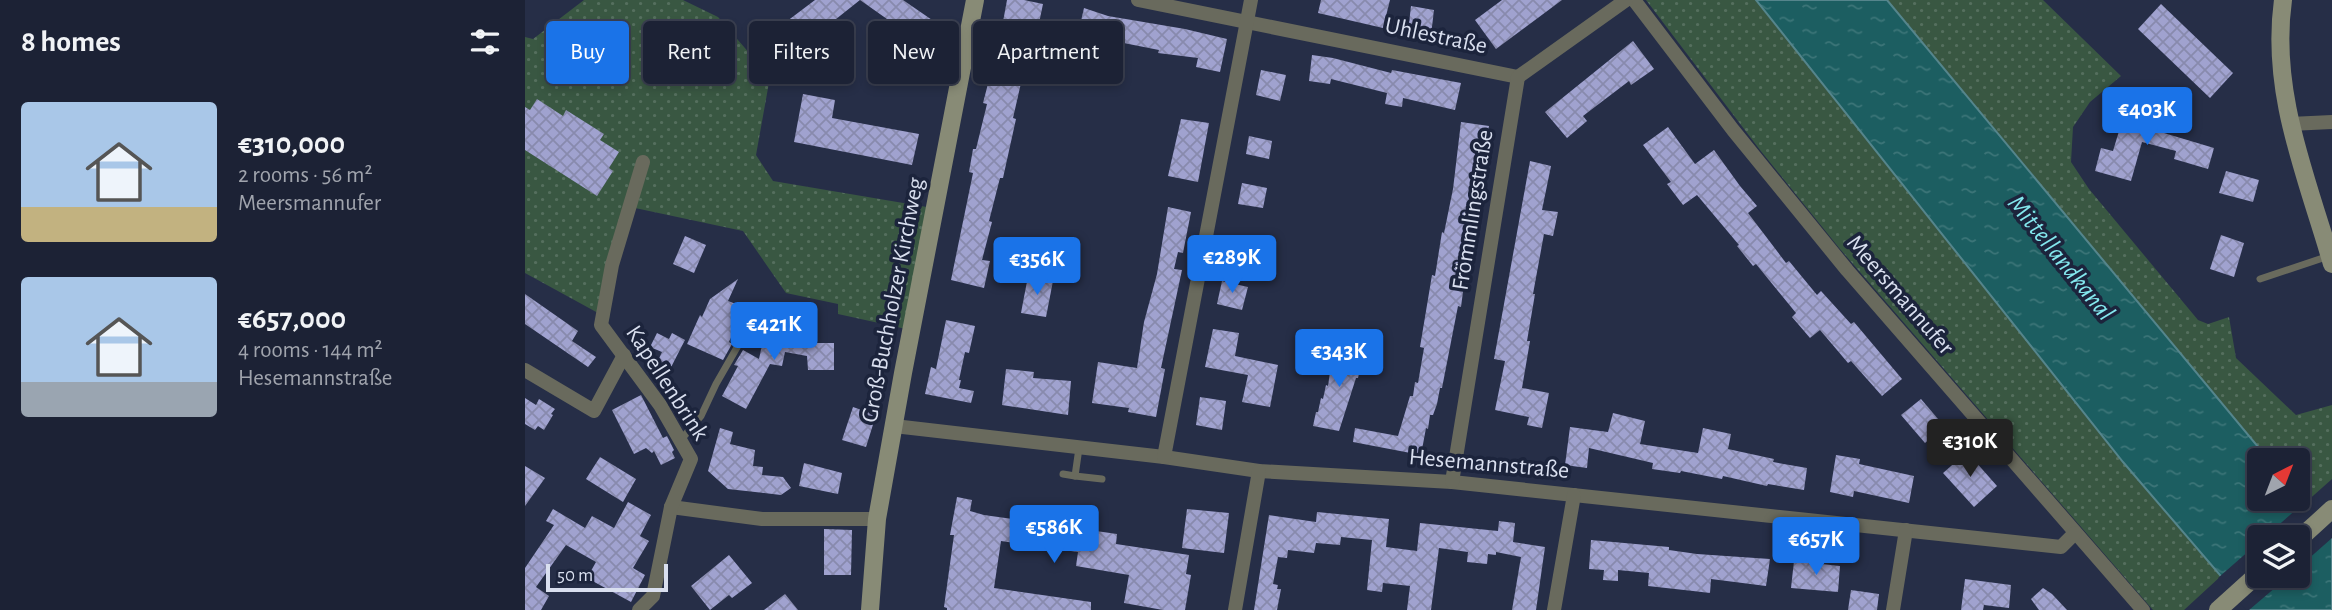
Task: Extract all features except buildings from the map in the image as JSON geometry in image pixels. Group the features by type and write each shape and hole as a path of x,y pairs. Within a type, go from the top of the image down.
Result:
{"street":[{"name":"Groß-Buchholzer Kirchweg","path":"870,610 877,519 975,0"},
{"name":"Uhlestraße","path":"1138,0 1518,77"},
{"path":"1164,457 1251,0"},
{"path":"1518,77 1626,0"},
{"name":"Meersmannufer","path":"1634,0 1733,130 1847,270 2143,610"},
{"path":"2283,0 2280,61 2290,124 2331,260"},
{"name":"Frömmlingstraße","path":"1452,482 1518,77"},
{"path":"2290,124 2332,122"},
{"name":"Kapellenbrink","path":"639,610 653,596 671,507 691,459 660,405 601,325 612,265 643,162"},
{"path":"525,370 594,411 624,355"},
{"name":"Hesemannstraße","path":"894,426 1164,457 1259,471 1452,482 2061,547 2075,533"},
{"path":"1235,610 1259,471"},
{"path":"1554,610 1574,495"},
{"path":"671,507 762,519 877,519"},
{"path":"2310,529 2332,509"},
{"path":"1893,610 1906,530"},
{"path":"2218,610 2247,584"}],"lane":[{"path":"2260,279 2331,260"},
{"path":"680,441 701,416 743,337 756,321"},
{"path":"1075,476 1079,447"},
{"path":"1063,474 1102,479"}],"shaded area":[{"path":"584,0 683,0 718,17 721,21 643,21 643,84 735,84 735,37 749,53 749,84 769,84 756,155 773,181 927,207 906,329 838,314 838,304 786,293 743,231 635,208 616,272 609,319 525,273 525,37 533,39 546,29 546,84 629,84 629,21 557,21"},
{"path":"1646,0 1756,0 2123,462 2221,576 2184,610 2153,610 1840,249 1760,150"},
{"path":"1887,0 2043,0 2121,76 2090,102 2073,127 2071,162 2089,189 2198,320 2208,324 2229,317 2236,358 2296,415 2332,405 2332,479 2310,499 2310,448 2259,448"}],"water":[{"name":"Mittellandkanal","path":"1756,0 1887,0 2259,448 2247,448 2247,511 2310,511 2310,508 2332,535 2332,610 2250,610 2123,462"}],"pier":[{"path":"2310,503 2332,529 2332,538 2310,557 2310,525 2279,525 2295,511 2310,511"},
{"path":"2247,553 2247,588 2275,588 2246,610 2218,578"}]}
